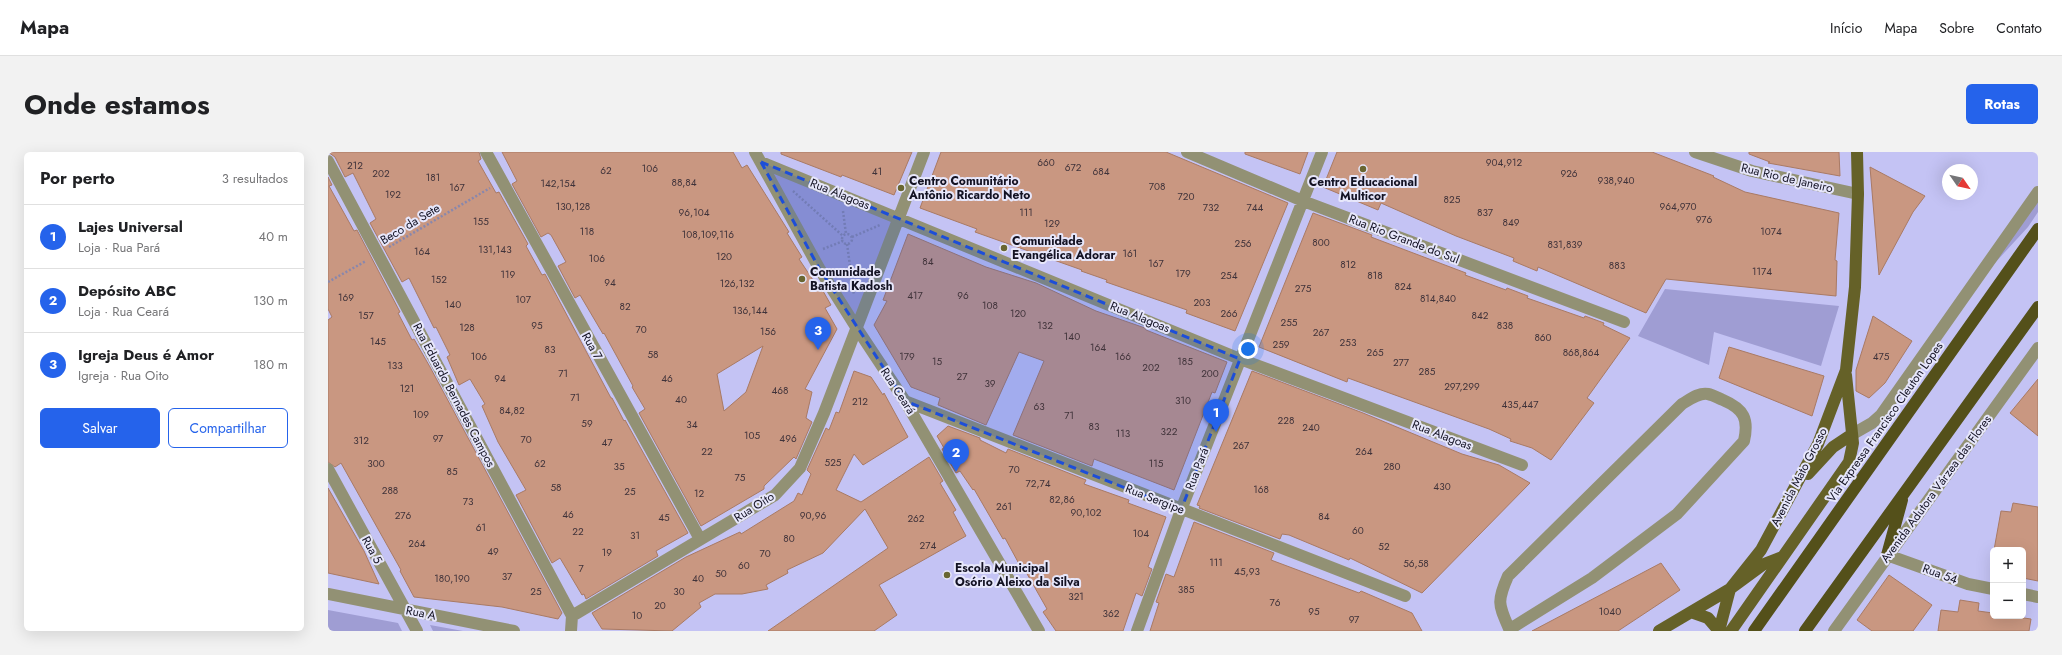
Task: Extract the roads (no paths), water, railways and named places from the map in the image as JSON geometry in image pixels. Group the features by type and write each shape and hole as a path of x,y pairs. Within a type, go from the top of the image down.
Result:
{"highway":[{"name":"Via Expressa Francisco Cleuton Lopes","path":"1754,631 2038,229"},
{"path":"1805,631 2038,307"},
{"path":"1887,555 1903,494"}],"main road":[{"name":"Avenida Mato Grosso","path":"1659,631 1730,589 1762,550 1799,483 1818,444 1846,370 1855,287 1858,194 1857,152"},
{"path":"1731,631 1849,462 1852,435 1846,370"},
{"path":"1799,483 1833,447 1852,435"},
{"path":"1719,631 1730,589 1764,564 1782,557"},
{"path":"1691,612 1708,618 1719,631"}],"street":[{"name":"Rua 7","path":"486,152 500,181 700,539"},
{"name":"Rua Oito","path":"572,616 775,494 800,468 824,413 924,152"},
{"name":"Rua Rio Grande do Sul","path":"1187,152 1303,201 1624,322"},
{"name":"Rua Pará","path":"1137,631 1181,510 1322,152"},
{"name":"Rua Rio de Janeiro","path":"1695,152 1752,171 1858,194"},
{"name":"Rua Alagoas","path":"758,157 899,218 1240,359 1522,465"},
{"name":"Rua Ceará","path":"758,157 819,268 905,401 1039,631"},
{"name":"Rua Eduardo Bernades Campos","path":"328,161 572,616"},
{"path":"1852,435 1872,423 1881,414 2038,192"},
{"name":"Avenida Adutora Várzea das Flores","path":"1834,631 1887,555 2038,348"},
{"path":"1708,394 1732,404 1744,414 1747,427 1744,441 1677,514 1592,578 1510,630 1501,608 1500,594 1508,576 1682,404 1696,396 1708,394"},
{"name":"Rua Sergipe","path":"905,401 1181,510 1405,596"},
{"name":"Rua 5","path":"328,469 417,631"},
{"name":"Rua 54","path":"1887,555 1968,584 1990,588"},
{"name":"Rua A","path":"328,594 514,631"},
{"path":"2026,595 2038,597"},
{"path":"571,631 572,616"}],"place":[{"name":"Centro Educacional Multicor","path":"1363,169"},
{"name":"Centro Comunitário Antônio Ricardo Neto","path":"901,188"},
{"name":"Comunidade Evangélica Adorar","path":"1004,248"},
{"name":"Comunidade Batista Kadosh","path":"802,279"},
{"name":"Igreja Deus é Amor","path":"818,350"},
{"name":"Lajes Universal","path":"1216,432"},
{"name":"Depósito ABC","path":"956,472"},
{"name":"Escola Municipal Osório Aleixo da Silva","path":"947,575"}]}
